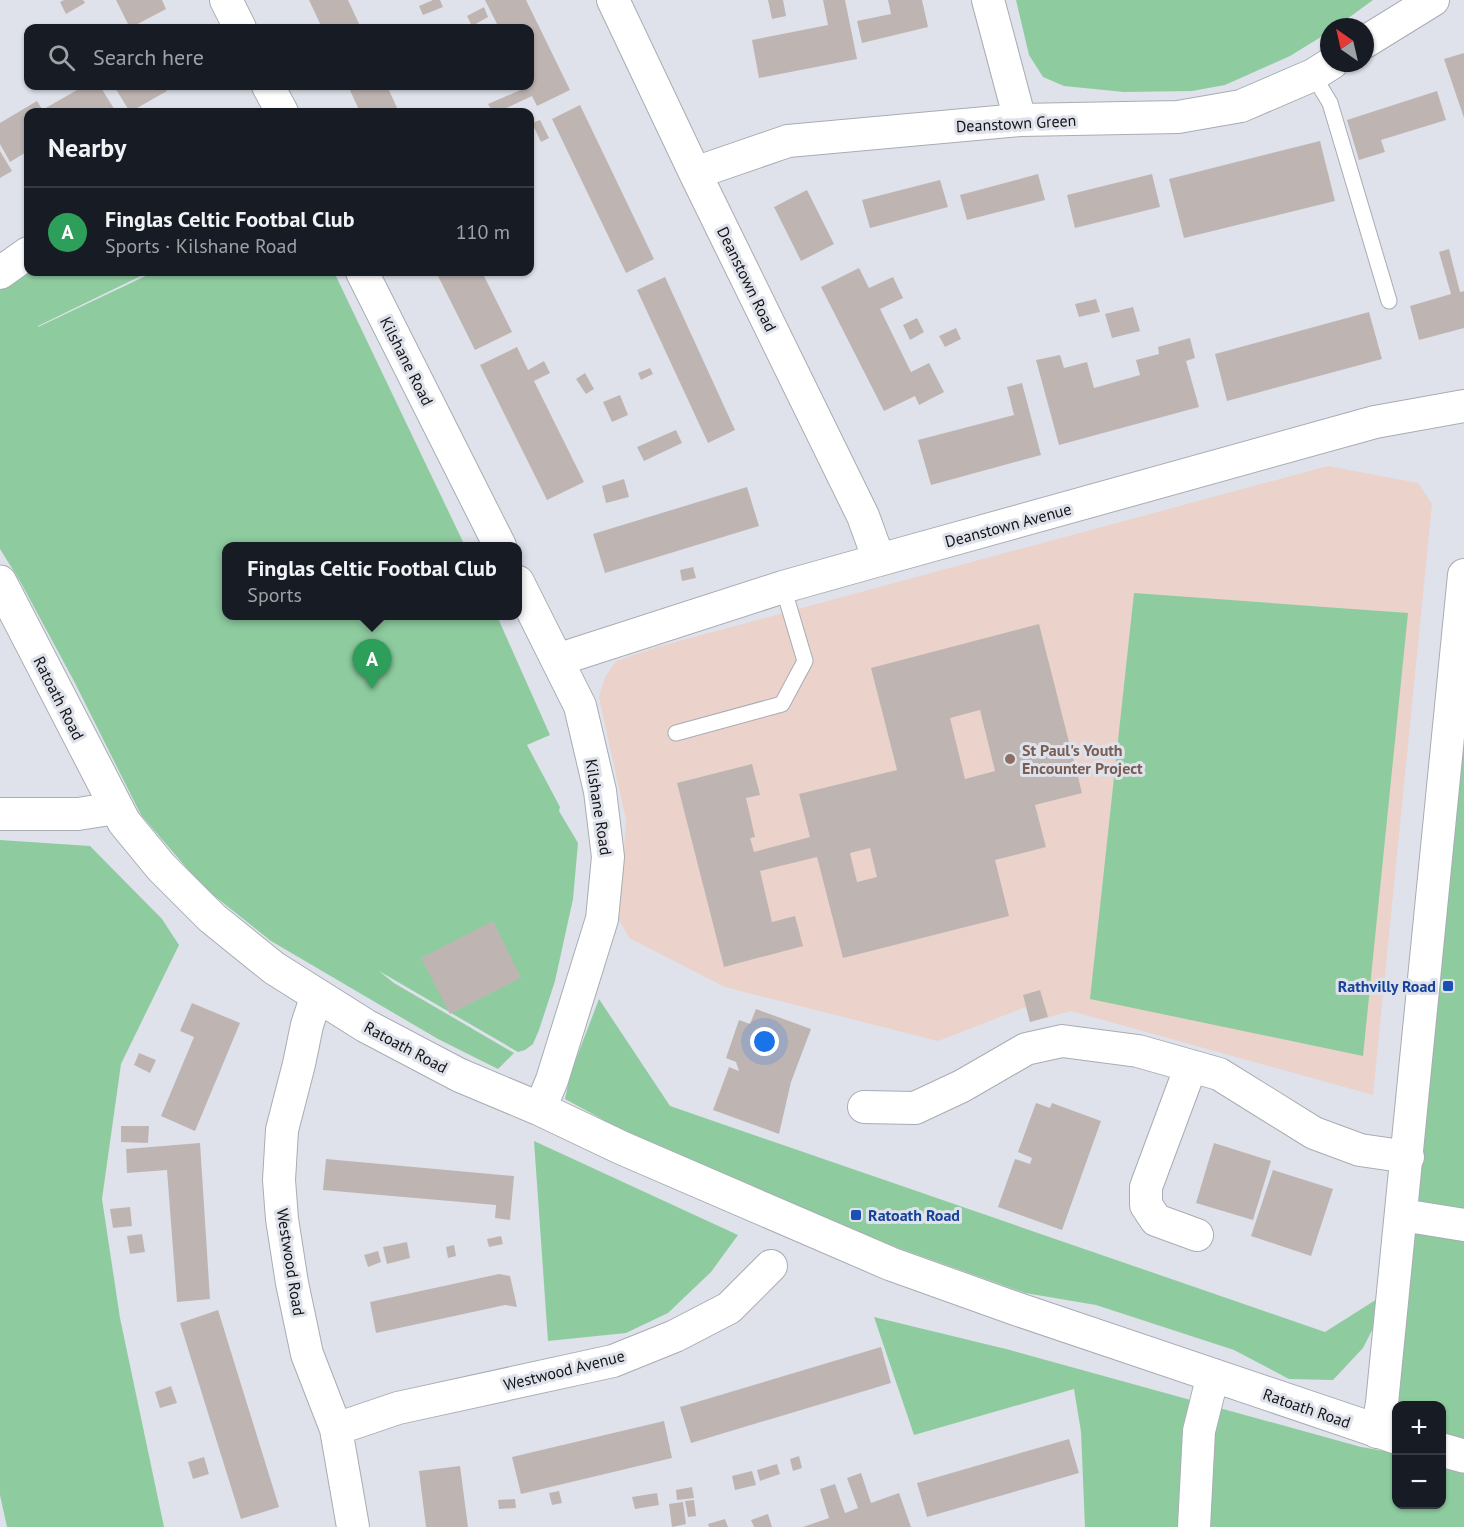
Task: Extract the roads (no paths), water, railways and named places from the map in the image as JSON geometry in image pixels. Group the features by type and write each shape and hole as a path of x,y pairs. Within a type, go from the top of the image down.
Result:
{"street":[{"path":"226,0 238,24"},
{"name":"Deanstown Road","path":"613,0 863,516 879,560"},
{"path":"988,0 1020,120"},
{"path":"1374,36 1433,0"},
{"name":"Deanstown Green","path":"695,173 788,141 1020,120 1178,117 1241,106 1320,70"},
{"path":"270,90 280,108"},
{"path":"0,273 24,256"},
{"name":"Kilshane Road","path":"364,276 498,542"},
{"name":"Deanstown Avenue","path":"557,660 783,587 879,560 1375,423 1464,406"},
{"path":"1387,1434 1382,1403 1464,575"},
{"name":"Kilshane Road","path":"522,590 580,706 600,791 608,857 602,920 552,1080 540,1109"},
{"name":"Ratoath Road","path":"3,595 124,822 161,867 212,918 274,968 366,1026 459,1075 891,1264 1387,1434"},
{"path":"0,814 78,814 116,808"},
{"name":"Westwood Road","path":"317,995 307,1025 282,1130 279,1180 291,1283 307,1354 336,1429 353,1527"},
{"path":"864,1107 915,1107 962,1086 1026,1049 1062,1041 1138,1051 1219,1074 1314,1133 1360,1150 1408,1157"},
{"path":"1191,1066 1146,1187 1146,1205 1156,1220 1197,1235"},
{"path":"1402,1215 1464,1225"},
{"name":"Westwood Avenue","path":"336,1429 398,1408 613,1361 675,1336 729,1308 771,1266"},
{"path":"1194,1527 1199,1431 1214,1375"},
{"path":"1446,1451 1464,1456"}],"lane":[{"path":"1323,72 1389,301"},
{"path":"676,733 782,704 805,661 783,587"}],"place":[{"name":"Finglas Celtic Footbal Club","path":"372,689"},
{"name":"St Paul's Youth Encounter Project","path":"1010,759"},
{"name":"Rathvilly Road","path":"1448,986"},
{"name":"Ratoath Road","path":"856,1215"}]}
